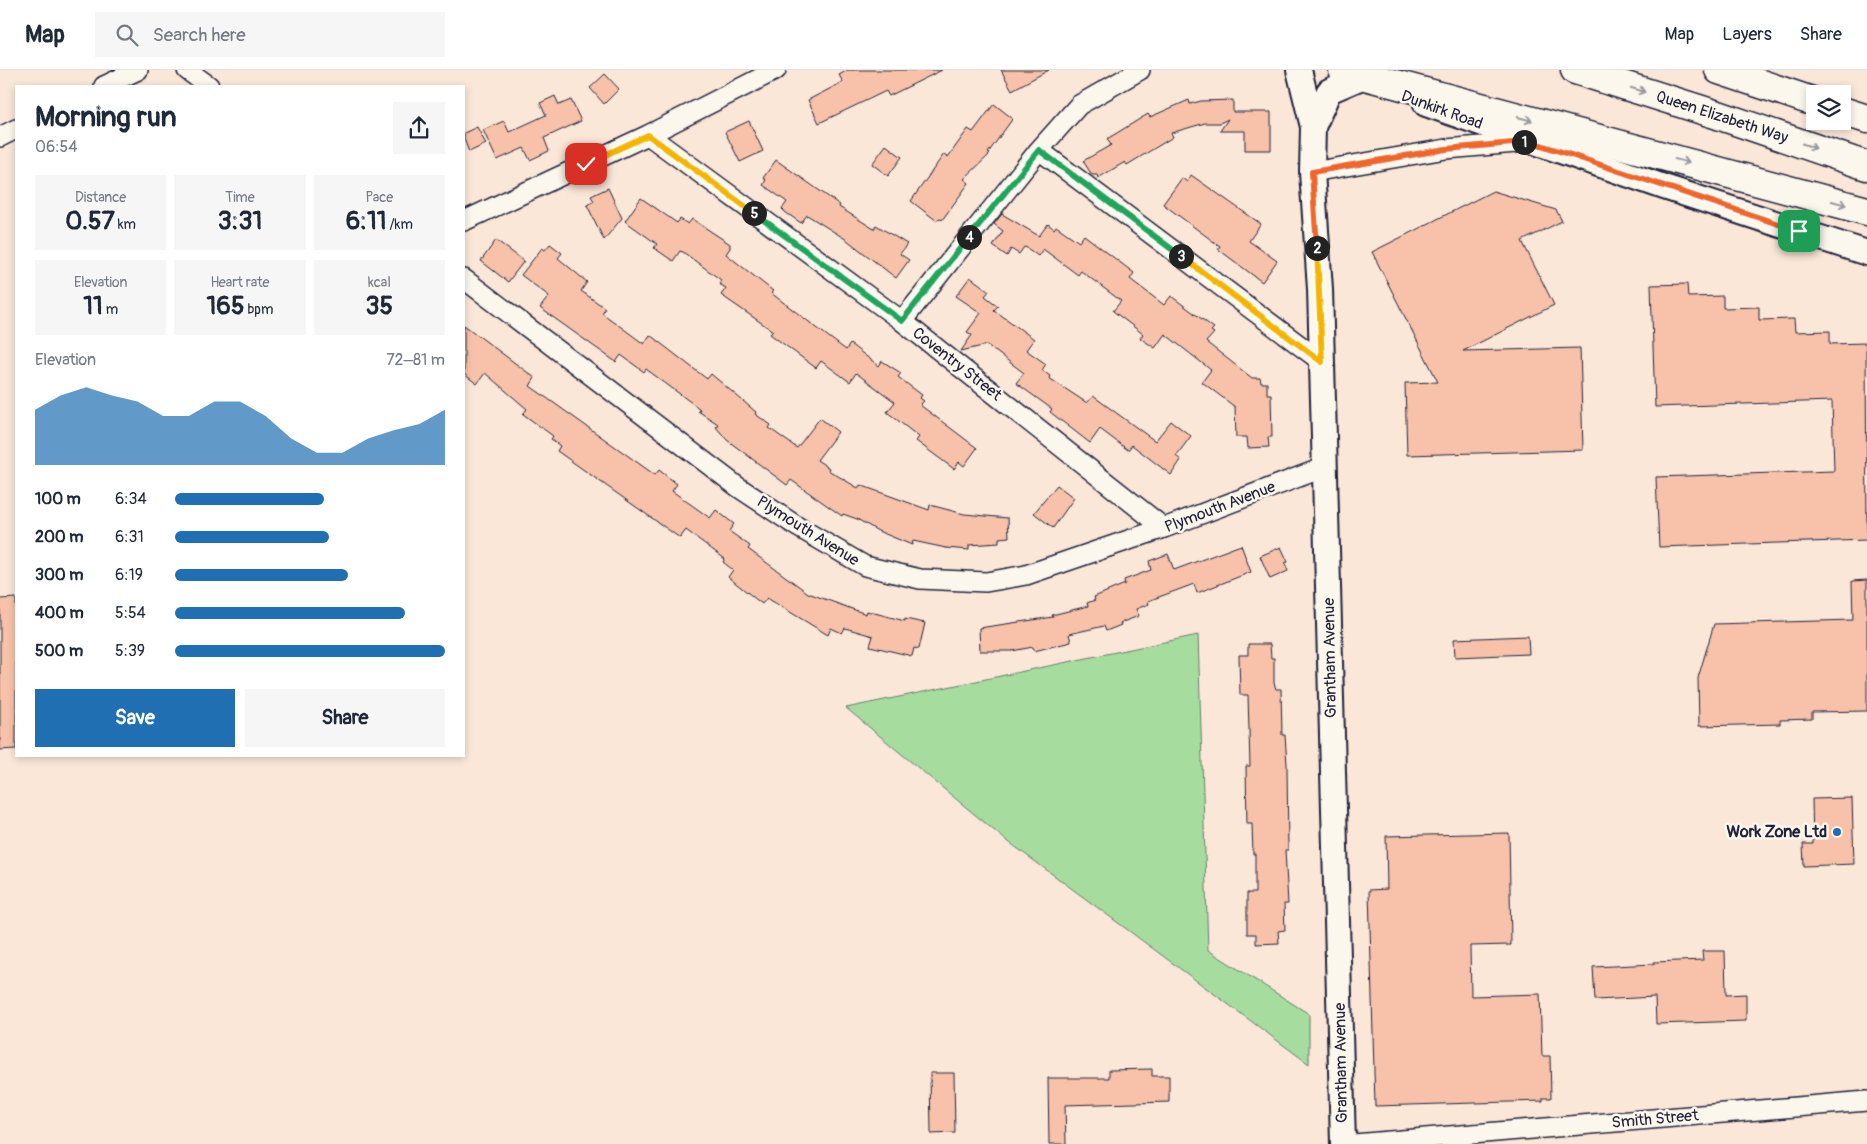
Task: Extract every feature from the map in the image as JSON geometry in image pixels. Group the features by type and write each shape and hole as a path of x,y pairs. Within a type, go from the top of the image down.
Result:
{"highway":[{"name":"Queen Elizabeth Way","path":"1575,70 1718,114 1867,166"},
{"path":"1719,70 1806,99"},
{"path":"1359,76 1867,211"},
{"path":"1851,113 1867,119"}],"street":[{"path":"106,85 138,70"},
{"path":"187,70 208,85"},
{"path":"465,221 648,135 776,70"},
{"path":"902,321 1039,150 1079,105 1140,70"},
{"name":"Grantham Avenue","path":"1299,70 1312,127 1312,172 1320,289 1343,1144"},
{"name":"Dunkirk Road","path":"1331,70 1359,76 1532,142 1867,253"},
{"name":"Grantham Avenue","path":"1312,127 1328,91 1359,76"},
{"path":"0,136 15,129"},
{"name":"Coventry Street","path":"648,135 902,321 1164,528"},
{"path":"1312,172 1446,149 1532,142"},
{"path":"1039,150 1322,362"},
{"name":"Plymouth Avenue","path":"465,280 738,487 798,527 865,566 920,579 986,582 1026,575 1164,528 1325,467"},
{"name":"Smith Street","path":"1354,1144 1867,1101"}],"green space":[{"path":"1198,635 1208,950 1309,1014 1309,1064 1002,837 846,708"}],"building":[{"path":"848,70 942,70 889,96 886,91 819,123 808,100 843,82 839,75"},
{"path":"1001,70 1049,70 1012,90"},
{"path":"605,74 619,89 604,104 590,88"},
{"path":"555,96 559,105 571,100 581,121 544,138 549,151 530,160 524,148 497,160 483,130 504,121 509,132 546,115 540,103"},
{"path":"1189,100 1190,104 1201,101 1233,100 1233,112 1271,112 1271,150 1245,150 1245,131 1220,131 1228,119 1220,123 1205,123 1171,133 1173,137 1127,165 1125,162 1098,178 1097,175 1092,175 1083,161 1111,145 1107,139 1148,114 1150,117"},
{"path":"994,104 1012,118 1011,121 988,153 990,154 964,179 969,183 942,220 939,218 937,221 911,201 944,154 948,157 968,129 973,132"},
{"path":"749,121 763,151 740,162 725,132"},
{"path":"477,127 486,144 469,152 465,142 465,133"},
{"path":"886,145 902,157 888,176 872,164"},
{"path":"776,160 840,205 839,207 874,229 876,225 907,244 900,254 909,260 896,278 847,240 807,215 801,223 785,212 782,209 787,202 763,185 766,180 763,178"},
{"path":"1191,175 1261,224 1249,241 1277,261 1262,282 1218,249 1220,246 1163,204 1182,178 1187,182"},
{"path":"608,188 622,218 604,240 587,205 594,201 591,196"},
{"path":"1493,191 1556,210 1562,221 1522,241 1554,305 1463,351 1580,348 1583,450 1407,455 1405,383 1438,382 1372,252"},
{"path":"641,198 677,223 680,219 688,224 692,219 730,244 726,254 773,291 771,293 846,350 850,344 879,366 882,361 901,373 898,377 922,395 920,398 924,401 920,405 977,448 964,466 959,462 954,469 916,441 919,437 887,412 895,402 856,373 850,382 821,361 816,368 770,334 773,331 721,295 726,288 719,284 721,280 683,252 680,251 673,261 654,248 657,244 625,221"},
{"path":"1002,214 1039,236 1048,224 1054,229 1056,226 1079,242 1084,235 1134,273 1130,279 1164,305 1171,296 1214,328 1211,331 1214,333 1206,342 1252,378 1260,378 1261,383 1267,383 1267,394 1271,394 1272,437 1268,437 1269,447 1248,448 1247,437 1236,437 1235,407 1202,382 1211,370 1165,334 1155,348 1140,338 1143,334 1113,311 1121,301 1081,271 1078,275 1043,249 1038,256 1024,247 1019,254 1011,249 1007,256 993,246 1003,231 994,224"},
{"path":"496,240 524,261 508,282 481,261"},
{"path":"550,244 562,253 558,258 587,282 581,291 605,308 602,313 644,344 650,335 707,379 711,374 756,412 755,414 771,425 769,428 797,448 820,418 838,432 817,460 829,468 828,470 858,488 860,485 929,510 930,505 964,514 1008,518 1009,537 999,538 999,543 969,545 969,550 946,548 913,541 912,545 878,531 857,519 843,514 842,516 791,480 787,485 727,440 716,427 718,424 698,411 700,409 646,369 644,372 621,355 616,362 540,308 549,296 521,275 542,248 545,250"},
{"path":"970,277 989,291 985,296 998,306 994,310 1034,339 1026,350 1046,364 1042,370 1050,376 1049,378 1087,403 1093,396 1155,441 1171,421 1191,436 1176,456 1181,460 1171,475 1132,445 1128,450 1100,429 1090,443 1050,412 1052,409 1016,383 1024,373 987,345 961,351 972,335 967,332 981,313 956,296"},
{"path":"1687,284 1688,297 1723,296 1723,308 1759,307 1759,320 1794,319 1795,332 1830,331 1830,344 1866,343 1867,540 1659,547 1656,477 1834,471 1832,401 1655,407 1651,285"},
{"path":"465,326 535,378 530,386 655,475 659,470 677,484 672,491 710,518 716,510 734,524 729,531 750,546 748,549 808,593 866,614 867,611 905,621 905,619 925,623 919,649 914,648 912,656 870,646 873,636 845,628 842,633 831,628 828,635 767,598 762,604 728,577 733,570 723,562 725,559 686,530 680,538 557,451 560,446 551,439 553,436 523,414 527,409 485,373 477,384 465,375"},
{"path":"1057,485 1074,498 1053,528 1034,513"},
{"path":"1241,545 1251,572 1197,593 1194,584 1148,601 1149,604 1136,609 1139,616 1120,623 1121,625 1106,631 1104,626 1069,634 1071,642 1034,651 1033,647 1012,651 980,651 979,628 1053,617 1052,615 1088,606 1087,603 1095,600 1094,597 1125,584 1124,580 1151,570 1149,561 1168,554 1174,570"},
{"path":"1281,547 1288,562 1285,563 1288,571 1270,579 1260,556"},
{"path":"1867,580 1867,711 1812,712 1812,719 1780,720 1780,724 1699,726 1698,678 1714,624 1853,620 1852,581"},
{"path":"15,598 15,749 0,750 0,599"},
{"path":"1528,636 1529,654 1455,657 1454,639"},
{"path":"1248,644 1270,644 1271,658 1274,658 1274,683 1276,689 1281,689 1282,735 1285,735 1287,764 1288,850 1285,850 1288,904 1284,904 1285,930 1278,931 1279,943 1256,944 1256,934 1247,934 1247,893 1255,893 1255,854 1253,854 1252,824 1247,824 1246,766 1250,766 1248,695 1240,695 1239,655 1248,655"},
{"path":"1852,798 1854,864 1804,866 1803,844 1813,844 1812,799"},
{"path":"1509,833 1511,945 1470,946 1471,996 1540,994 1542,1056 1550,1056 1551,1098 1543,1098 1543,1101 1375,1106 1369,890 1387,889 1386,836"},
{"path":"1702,951 1725,951 1726,995 1746,994 1746,1021 1656,1024 1655,997 1595,1000 1593,967 1703,960"},
{"path":"1152,1069 1152,1076 1169,1076 1169,1102 1065,1105 1066,1144 1049,1144 1048,1078 1109,1078 1109,1070"},
{"path":"930,1073 954,1073 955,1133 931,1134"}],"place":[{"name":"Work Zone Ltd","path":"1837,832"}],"route":[{"path":"586,164 648,135 902,321 1039,150 1322,362 1320,289 1312,172 1446,149 1532,142 1799,231"}]}
